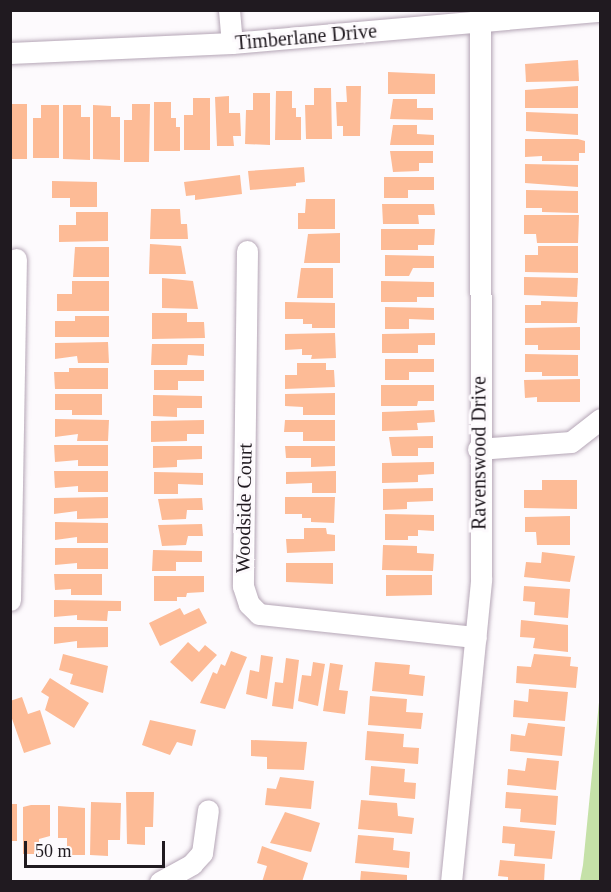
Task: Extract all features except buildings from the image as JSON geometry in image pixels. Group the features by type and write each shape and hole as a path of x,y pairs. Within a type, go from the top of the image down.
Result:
{"street":[{"path":"230,10 232,43"},
{"name":"Timberlane Drive","path":"10,53 232,43 480,16 600,11"},
{"name":"Ravenswood Drive","path":"451,882 481,579 478,449 480,16"},
{"name":"Woodside Court","path":"247,251 243,586 249,604 258,614 476,637"},
{"path":"10,600 16,259"},
{"path":"478,449 557,446 571,442 600,419"},
{"path":"160,882 192,864 202,853 208,810"}],"green space":[{"path":"600,692 600,881 580,881 583,865"}]}
